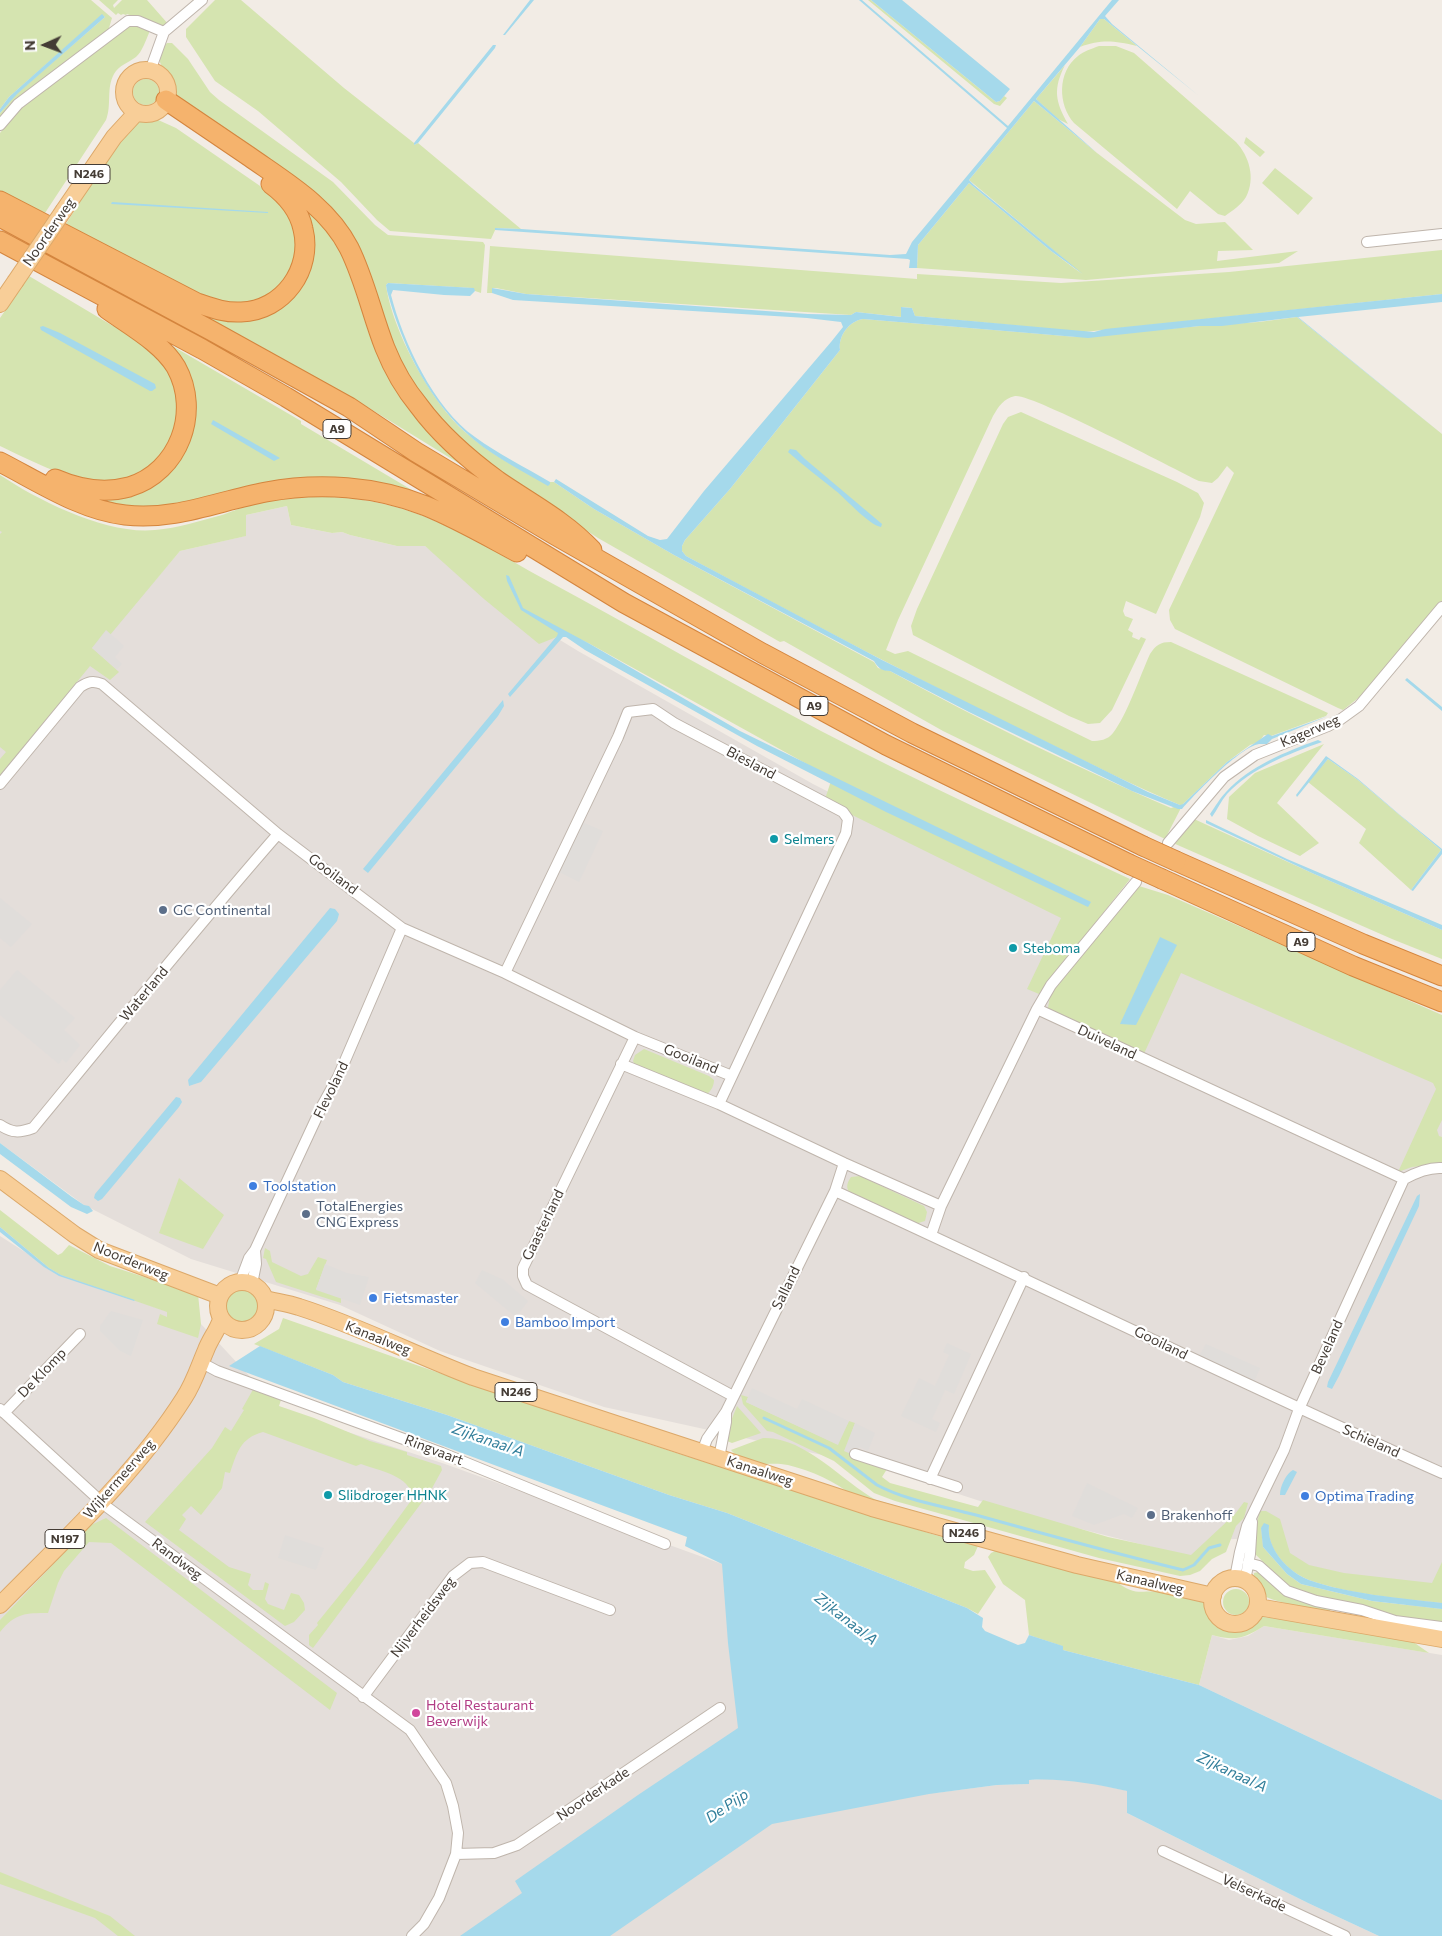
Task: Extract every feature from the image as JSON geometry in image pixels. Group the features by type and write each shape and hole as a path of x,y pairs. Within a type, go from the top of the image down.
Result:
{"highway":[{"path":"0,201 197,303 216,310 229,312 250,311 268,306 284,294 300,271 306,242 300,220 282,192 163,104"},
{"name":"A9","path":"163,104 290,185 325,215 339,231 348,247 365,288 385,349 401,381 418,406 441,433 463,454 576,533 611,568"},
{"name":"A9","path":"0,217 349,407 416,452 611,568 762,654 912,733 1176,862 1363,944 1442,976"},
{"name":"A9","path":"0,241 202,349 286,397 624,603 886,745 1129,864 1353,966 1442,1002"},
{"name":"A9","path":"2,461 35,470 69,484 89,489 112,490 129,487 145,480 162,468 178,446 186,423 187,404 185,392 182,380 174,365 142,332 45,264"},
{"name":"A9","path":"2,461 72,499 101,510 124,515 150,517 170,515 267,491 305,487 356,488 378,491 425,505 544,566 576,585 624,603"}],"main road":[{"path":"150,71 157,74 166,85 163,104 153,113 145,114 133,109 124,91 130,77 136,73 150,71"},
{"name":"Noorderweg","path":"0,304 114,137 118,125 133,109"},
{"name":"Noorderweg","path":"0,1178 75,1235 99,1250 220,1296"},
{"path":"236,1330 230,1328 221,1319 217,1303 228,1286 246,1283 260,1290 266,1299 264,1318"},
{"name":"Kanaalweg","path":"266,1299 318,1314 406,1348 436,1364 473,1378 900,1515 1077,1565 1213,1596"},
{"name":"Kanaalweg","path":"264,1318 287,1312 318,1314"},
{"name":"N246","path":"236,1330 242,1331 255,1327 264,1318"},
{"name":"Wijkermeerweg","path":"0,1605 101,1502 150,1446 185,1398 221,1319"},
{"name":"Wijkermeerweg","path":"202,1363 226,1337 236,1330"},
{"path":"1240,1579 1256,1592 1258,1607 1252,1617 1242,1623 1230,1623 1220,1618 1214,1608 1213,1596 1221,1583 1240,1579"},
{"path":"1258,1607 1442,1639"}],"street":[{"path":"150,71 164,32 202,0"},
{"path":"0,126 18,104 128,21 138,21 164,32"},
{"path":"1367,242 1442,234"},
{"name":"Kagerweg","path":"1168,843 1224,777 1255,755 1328,726 1359,706 1442,607"},
{"name":"Gooiland","path":"0,784 80,688 88,682 95,681 102,684 278,834 402,928 505,973 634,1037 732,1076"},
{"name":"Biesland","path":"505,973 618,737 628,712 653,709 674,723 842,812 848,820 846,833 719,1104"},
{"name":"Waterland","path":"0,1125 9,1132 22,1132 33,1128 219,901 278,834"},
{"path":"931,1235 941,1206 1037,1009 1051,985 1136,882"},
{"name":"Flevoland","path":"246,1283 256,1264 255,1250 288,1177 338,1077 402,928"},
{"name":"Duiveland","path":"1037,1009 1404,1179"},
{"name":"Gaasterland","path":"634,1037 523,1268 523,1276 527,1285 733,1396"},
{"path":"621,1064 719,1104 941,1206"},
{"name":"Salland","path":"702,1452 707,1439 726,1412 835,1191 844,1163"},
{"path":"1404,1179 1414,1173 1442,1168"},
{"name":"Beveland","path":"1240,1579 1243,1536 1284,1450 1299,1409 1404,1179"},
{"name":"Gooiland","path":"835,1191 1024,1277 1299,1409"},
{"path":"930,1479 1024,1277"},
{"name":"De Klomp","path":"2,1411 80,1334"},
{"name":"Ringvaart","path":"202,1363 217,1371 442,1453 665,1544"},
{"name":"Schieland","path":"1299,1409 1442,1473"},
{"name":"Randweg","path":"2,1411 101,1502 363,1696"},
{"name":"Salland","path":"719,1458 726,1422 726,1412"},
{"path":"855,1454 958,1487"},
{"name":"Beveland","path":"1240,1579 1248,1563 1252,1516"},
{"name":"Nijverheidsweg","path":"363,1696 453,1576 470,1563 483,1562 610,1610"},
{"path":"1248,1563 1259,1566 1287,1591 1316,1601 1362,1610 1395,1621 1442,1627"},
{"path":"363,1696 410,1730 446,1783 454,1806 458,1833 456,1854 439,1898 424,1924 412,1936"},
{"name":"Noorderkade","path":"456,1854 494,1853 517,1845 720,1708"},
{"name":"Velserkade","path":"1163,1851 1345,1936"}],"shaded area":[{"path":"287,506 291,525 332,533 342,532 397,546 425,546 511,610 578,651 813,784 1083,921 1136,934 1442,1069 1442,1609 1409,1606 1263,1547 1236,1539 1210,1540 1191,1557 1014,1512 872,1466 604,1407 440,1351 340,1305 191,1259 84,1205 0,1143 0,523 142,595 180,551 245,536 246,515"},
{"path":"106,630 124,646 115,657 122,664 117,669 92,648"},
{"path":"582,822 603,831 579,882 559,872"},
{"path":"0,898 32,924 11,947 0,938"},
{"path":"17,970 75,1018 64,1030 80,1045 66,1063 62,1059 59,1064 0,1015 0,990"},
{"name":"De Pijp","path":"0,1236 53,1270 201,1324 281,1410 445,1464 722,1564 935,1793 997,1785 1028,1784 1029,1780 1055,1778 1083,1781 1128,1791 1127,1813 1379,1936 0,1936"},
{"path":"325,1264 347,1273 369,1277 360,1305 316,1290"},
{"path":"482,1270 502,1279 528,1301 516,1317 475,1283"},
{"path":"111,1311 143,1320 131,1356 120,1351 100,1331 100,1326"},
{"path":"947,1343 971,1354 954,1394 945,1390 932,1419 940,1423 936,1432 901,1416 919,1378 935,1386 949,1355 943,1352"},
{"path":"1206,1344 1260,1368 1254,1382 1199,1356"},
{"path":"752,1388 797,1409 802,1399 849,1421 838,1445 746,1402"},
{"path":"855,1423 875,1433 868,1451 860,1447 849,1453 844,1451"},
{"path":"1087,1483 1138,1508 1132,1518 1124,1514 1094,1525 1072,1516"},
{"path":"285,1535 324,1548 316,1570 278,1558"},
{"path":"1264,1626 1442,1655 1442,1800 1199,1685 1212,1635 1229,1640 1248,1636"}],"green space":[{"path":"0,0 91,0 112,18 109,28 111,30 0,120 0,113 16,94 105,17 102,15 9,97 0,109"},
{"path":"99,0 118,0 113,5 114,8 122,0 147,0 169,25 163,27 127,14 121,15 118,13 116,15"},
{"path":"215,0 241,0 344,88 414,143 414,145 418,143 521,229 496,228 491,239 390,231 341,182 258,111 215,81 186,37 186,29"},
{"path":"868,0 871,0 996,102 1000,101 1004,96 1007,98 1000,106 994,104"},
{"path":"1100,19 1104,19 1137,46 1108,42 1080,47"},
{"path":"131,26 137,26 149,31 144,46 136,57 121,66 114,74 110,85 109,108 106,120 45,213 0,191 0,133 14,115 33,96"},
{"path":"167,43 172,43 188,59 210,92 219,100 333,182 375,225 388,235 483,242 485,245 481,293 472,288 388,283 386,285 396,323 415,364 439,403 452,419 475,440 527,473 549,484 554,482 594,509 674,555 874,662 878,668 890,671 994,726 1064,760 1171,808 1180,805 1096,767 1000,720 686,556 682,551 685,540 730,489 840,350 841,340 849,326 863,319 1077,337 1259,322 1297,317 1442,434 1442,602 1366,692 1343,710 1338,708 1175,629 1170,620 1169,610 1234,473 1227,466 1212,483 1199,481 1047,406 1015,396 1004,401 993,416 898,620 886,650 895,654 908,651 1092,741 1106,739 1113,733 1128,706 1150,654 1161,643 1167,642 1171,642 1328,713 1326,716 1271,736 1264,735 1259,742 1250,745 1227,762 1183,804 1165,839 943,731 784,641 780,642 598,538 527,492 461,444 411,384 336,213 332,208 328,209 173,94 171,82 159,59 162,49"},
{"path":"1099,46 1116,46 1134,53 1236,142 1248,161 1251,175 1249,190 1242,203 1225,216 1218,214 1190,191 1177,209 1074,123 1065,107 1062,89 1063,79 1071,63 1078,56 1085,51"},
{"path":"1065,65 1057,88 1057,95 1060,108 1068,124 1058,119 1036,99"},
{"path":"146,79 155,83 159,92 155,101 146,105 137,101 133,92 137,83"},
{"path":"1034,101 1097,153 1185,220 1196,224 1225,222 1253,250 1218,251 1217,261 1298,251 1279,263 1086,280 917,268 918,245 969,183 1051,251 1082,274 969,180"},
{"path":"156,119 176,128 263,188 274,197 294,226 296,240 295,257 292,267 279,287 258,301 229,304 198,294 66,224 111,152 136,122"},
{"path":"1246,137 1265,152 1260,157 1244,143"},
{"path":"1275,168 1313,198 1298,215 1262,183"},
{"path":"295,194 337,239 381,349 499,488 351,397 197,312 227,316 300,278"},
{"path":"490,246 917,279 917,274 1061,283 1229,272 1442,250 1442,294 1084,332 915,316 912,308 902,307 902,317 856,312 851,315 526,294 496,288 492,288 492,293 487,293"},
{"path":"29,276 131,335 146,346 169,374 176,394 177,413 173,432 164,450 152,464 135,475 117,481 96,482 84,480 47,468 0,446 0,318"},
{"path":"157,337 301,421 301,424 437,505 281,486 129,512 51,483 129,492 188,428"},
{"path":"1021,412 1177,482 1198,493 1204,503 1200,517 1156,614 1126,601 1123,611 1125,616 1133,619 1128,630 1133,633 1132,637 1139,640 1141,637 1146,639 1112,710 1100,723 1088,724 1069,716 913,635 911,626 917,609 1003,424 1008,417"},
{"path":"0,475 34,495 74,514 95,522 136,530 155,530 181,526 263,501 280,498 345,498 403,509 440,523 476,541 859,751 1130,879 1039,994 1027,989 1061,918 842,810 825,799 832,778 590,644 567,633 539,644 484,599 425,546 397,546 342,532 332,533 291,525 287,506 246,515 246,536 180,551 110,635 92,648 119,672 110,680 90,666 0,776 0,759 6,752 0,747 0,534 2,532 0,531"},
{"path":"1324,744 1277,803 1319,843 1300,856 1227,819 1229,797 1255,773"},
{"path":"1328,759 1358,780 1441,850 1411,890 1359,843 1366,829 1308,782"},
{"path":"1194,819 1442,930 1442,959 1173,843"},
{"path":"1139,886 1168,895 1442,1015 1442,1120 1437,1130 1439,1136 1442,1137 1442,1164 1412,1167 1398,1172 1436,1089 1433,1083 1181,973 1142,1058 1050,1015 1048,1008 1050,995"},
{"path":"644,1049 709,1076 714,1080 712,1088 707,1094 635,1065 633,1061 635,1055"},
{"path":"860,1176 924,1206 927,1212 925,1221 915,1224 851,1194 847,1188 848,1181 851,1177"},
{"path":"179,1178 224,1215 203,1249 159,1233"},
{"path":"0,1210 58,1255 69,1245 110,1266 198,1294 201,1324 198,1338 157,1324 160,1314 167,1317 167,1312 61,1275 49,1268 0,1227"},
{"path":"265,1248 270,1251 272,1262 301,1276 308,1274 318,1257 327,1260 316,1289 341,1298 341,1303 276,1282 266,1259 263,1258"},
{"path":"241,1290 253,1295 258,1307 253,1319 241,1324 229,1319 224,1307 229,1295"},
{"path":"283,1318 478,1386 739,1473 913,1528 978,1546 974,1555 965,1562 964,1568 973,1571 985,1570 996,1587 978,1614 727,1513 669,1495 447,1415 343,1382 333,1375 254,1344 279,1329"},
{"path":"255,1386 279,1397 281,1400 279,1406 370,1441 407,1452 407,1455 441,1466 442,1470 431,1490 313,1648 309,1645 309,1635 318,1625 317,1623 364,1565 413,1498 411,1490 400,1479 361,1464 356,1466 263,1432 249,1438 240,1447 230,1473 225,1472 222,1488 201,1515 191,1506 182,1515 186,1519 179,1530 229,1567 251,1574 248,1585 253,1590 263,1590 265,1582 269,1584 265,1599 268,1604 284,1610 291,1593 299,1595 304,1603 305,1610 294,1622 285,1626 145,1522 212,1448 225,1427 231,1431 244,1410 242,1409"},
{"path":"741,1395 748,1397 746,1402 837,1444 849,1421 855,1423 845,1451 887,1469 882,1477 890,1483 978,1507 983,1500 1108,1537 1191,1555 1235,1514 1244,1502 1248,1503 1244,1518 1236,1526 1226,1552 1212,1559 1200,1571 1180,1576 1099,1558 895,1501 874,1493 834,1461 773,1432 767,1431 743,1404"},
{"path":"737,1406 761,1433 732,1443 727,1441 727,1431"},
{"path":"763,1438 778,1439 808,1452 876,1500 1070,1555 1159,1577 1165,1581 1022,1546 854,1497 831,1481 806,1470 779,1464 751,1464 738,1457 731,1450"},
{"path":"1260,1511 1266,1511 1280,1519 1290,1553 1309,1565 1344,1573 1432,1583 1442,1562 1442,1603 1358,1593 1309,1580 1293,1571 1275,1551 1271,1543 1269,1525 1261,1528 1263,1547 1287,1574 1301,1584 1372,1601 1442,1609 1442,1625 1397,1619 1312,1596 1293,1588 1284,1582 1255,1554 1256,1526"},
{"path":"106,1518 337,1693 330,1710 111,1543 89,1542 64,1571 48,1613 21,1615 11,1621 0,1632 0,1620 91,1525"},
{"path":"995,1551 1005,1551 1114,1580 1127,1589 1137,1592 1167,1593 1205,1603 1218,1622 1226,1627 1240,1627 1255,1618 1264,1617 1409,1639 1429,1653 1264,1626 1239,1638 1212,1635 1199,1685 1063,1650 1062,1646 1029,1635 1025,1600 1003,1584 988,1557"},
{"path":"1258,1572 1282,1590 1330,1608 1330,1611 1314,1611 1266,1597 1253,1580 1254,1573"},
{"path":"1236,1589 1245,1593 1249,1602 1245,1611 1236,1615 1227,1611 1223,1602 1227,1593"},
{"path":"0,1872 110,1916 135,1936 118,1936 95,1918 0,1884"}],"water":[{"path":"530,0 534,0 503,35"},
{"path":"859,0 862,0 1008,126 1112,0 1119,0 1105,16 1112,24 1199,96 1104,19 1100,19 1080,47 1036,99 1097,153 1034,101 969,180 1083,274 1051,251 969,183 918,245 917,268 909,268 910,260 908,259 495,230 495,228 521,229 890,255 906,254 912,242 1007,128"},
{"path":"871,0 902,0 1010,89 1000,101 996,102"},
{"path":"102,14 105,17 17,94 0,113 0,109 9,97"},
{"path":"493,45 496,45 495,48 418,143 414,145 414,143"},
{"path":"112,202 268,212 268,213 111,204"},
{"path":"388,283 474,288 475,291 470,296 393,290 391,295 403,333 412,353 422,373 446,409 475,437 502,455 550,482 548,486 483,447 464,431 437,401 416,366 399,329 387,291 386,285"},
{"path":"492,288 526,294 808,314 851,315 856,312 901,317 901,307 912,308 915,316 1094,332 1105,329 1442,294 1442,302 1298,317 1442,434 1297,317 1088,338 863,319 849,326 841,340 840,350 730,489 685,540 682,551 686,556 882,660 1148,792 1180,805 1227,762 1268,734 1272,736 1328,716 1272,739 1267,744 1259,744 1241,753 1218,772 1182,809 1178,809 1132,791 969,712 890,671 882,670 874,661 674,555 594,509 554,482 556,479 648,536 660,540 667,539 704,491 831,342 843,327 841,322 807,318 513,300 492,293"},
{"path":"43,326 60,333 155,384 156,388 150,391 41,330 40,327"},
{"path":"213,420 280,458 274,461 211,424"},
{"path":"790,449 796,450 882,524 881,527 870,522 836,491 788,452"},
{"path":"506,575 509,576 523,608 590,644 740,731 1091,902 1088,907 886,812 757,746 585,650 566,637 563,637 510,697 508,694 558,633 521,610"},
{"path":"1407,678 1442,707 1442,711 1405,680"},
{"path":"503,700 504,706 498,716 368,873 363,869"},
{"path":"1318,740 1322,742 1259,769 1227,794 1212,817 1210,814 1226,792 1257,767"},
{"path":"1326,756 1358,779 1442,849 1442,854 1413,891 1411,890 1441,850 1358,780 1328,759 1297,797 1296,795"},
{"path":"1206,820 1287,859 1442,925 1442,930 1312,873 1206,823"},
{"path":"330,908 335,909 339,914 337,921 201,1082 189,1086 188,1080"},
{"path":"1160,937 1177,945 1136,1025 1120,1024"},
{"path":"176,1097 180,1098 182,1102 179,1107 102,1199 98,1201 94,1198 95,1194"},
{"path":"0,1143 72,1197 89,1206 93,1211 87,1214 71,1207 0,1154"},
{"path":"1420,1194 1419,1206 1339,1376 1332,1389 1327,1387 1417,1196"},
{"path":"0,1227 49,1268 61,1275 135,1300 59,1276 44,1267 0,1232"},
{"name":"Zijkanaal A","path":"260,1346 333,1375 343,1382 447,1415 669,1495 727,1513 967,1608 983,1618 982,1627 985,1631 1018,1645 1025,1643 1029,1635 1063,1646 1063,1650 1199,1685 1442,1800 1442,1936 1379,1936 1127,1813 1127,1791 1078,1782 1029,1780 1029,1784 997,1785 929,1794 772,1824 610,1936 460,1936 522,1893 515,1881 738,1728 728,1643 722,1564 685,1546 687,1537 229,1366"},
{"path":"1293,1470 1297,1472 1285,1495 1280,1495 1284,1481"},
{"path":"1264,1523 1269,1525 1271,1542 1280,1558 1293,1571 1309,1580 1357,1592 1442,1603 1442,1609 1372,1601 1301,1584 1287,1574 1263,1547 1261,1528"}],"waterway":[{"path":"764,1418 829,1448 877,1485 913,1499 1183,1570 1194,1565 1209,1548 1220,1545"}],"place":[{"name":"Selmers","path":"774,839"},
{"name":"GC Continental","path":"163,910"},
{"name":"Steboma","path":"1013,948"},
{"name":"Toolstation","path":"253,1186"},
{"name":"TotalEnergies CNG Express","path":"306,1214"},
{"name":"Fietsmaster","path":"373,1298"},
{"name":"Bamboo Import","path":"505,1322"},
{"name":"Slibdroger HHNK","path":"328,1495"},
{"name":"Optima Trading","path":"1305,1496"},
{"name":"Brakenhoff","path":"1151,1515"},
{"name":"Hotel Restaurant Beverwijk","path":"416,1713"}]}
